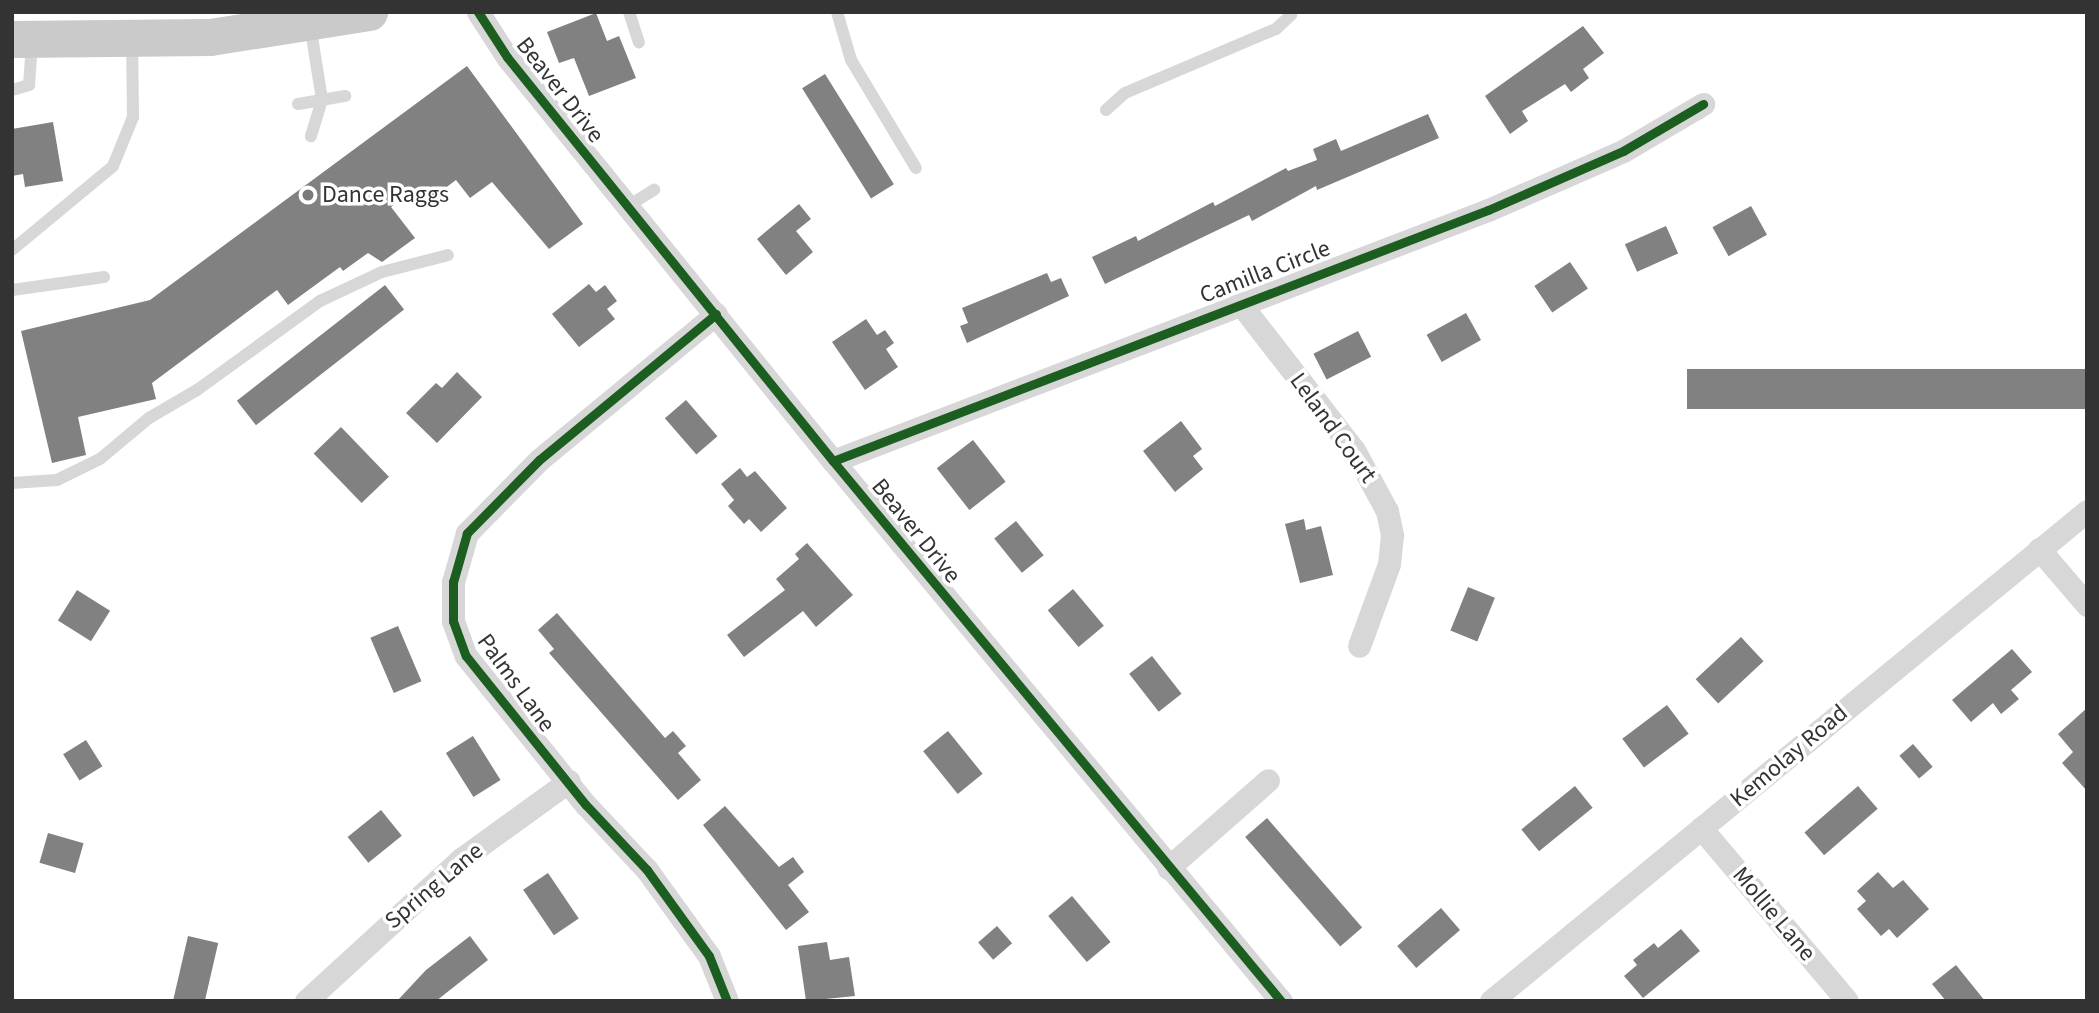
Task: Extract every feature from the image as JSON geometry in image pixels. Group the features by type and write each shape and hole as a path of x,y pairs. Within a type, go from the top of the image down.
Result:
{"main road":[{"path":"22,39 132,40 341,16"}],"street":[{"name":"Beaver Drive","path":"478,12 508,57 833,461 1281,1001"},
{"name":"Camilla Circle","path":"833,461 1239,302 1488,210 1623,150 1703,103"},
{"name":"Leland Court","path":"1239,302 1354,450 1387,511 1392,535 1389,564 1359,646"},
{"name":"Palms Lane","path":"716,314 539,460 467,533 453,582 453,621 466,656 647,870 709,956 727,1001"},
{"name":"Kemolay Road","path":"1491,1001 2087,511"},
{"path":"2039,549 2087,606"},
{"path":"1168,868 1268,780"},
{"name":"Spring Lane","path":"306,1001 461,859 569,781"},
{"name":"Mollie Lane","path":"1702,828 1847,1001"}],"lane":[{"path":"629,12 639,42"},
{"path":"837,12 851,60 916,168"},
{"path":"1105,110 1125,93 1276,29 1291,15"},
{"path":"311,136 341,16"},
{"path":"12,90 29,85 22,39"},
{"path":"12,250 113,166 133,117 132,40"},
{"path":"298,104 345,96"},
{"path":"628,206 654,190"},
{"path":"12,483 57,480 100,459 149,418 197,390 320,301 382,272 447,255"},
{"path":"12,290 104,277"}],"building":[{"path":"596,13 607,41 619,36 636,78 589,96 574,58 559,63 547,32"},
{"path":"1583,26 1604,53 1583,69 1589,78 1571,92 1565,84 1522,111 1528,121 1510,134 1485,96"},
{"path":"467,66 583,224 549,249 492,182 470,198 456,180 428,201 418,188 391,207 415,238 382,262 368,253 343,271 340,267 288,305 277,290 152,383 156,399 78,417 86,455 52,463 21,331 150,300"},
{"path":"825,74 894,184 871,199 802,88"},
{"path":"1428,114 1439,138 1317,190 1316,186 1252,221 1249,215 1105,284 1092,257 1136,236 1138,241 1213,202 1215,206 1286,168 1288,171 1317,160 1313,149 1336,139 1341,151"},
{"path":"53,122 63,181 25,187 23,174 12,176 12,129"},
{"path":"799,204 811,219 796,231 813,252 786,275 757,239"},
{"path":"1751,206 1767,235 1729,256 1713,227"},
{"path":"1666,226 1678,253 1637,272 1625,244"},
{"path":"1570,262 1588,289 1552,313 1534,286"},
{"path":"1047,273 1051,282 1061,278 1069,296 967,343 960,326 968,323 962,308"},
{"path":"589,284 596,292 605,285 617,301 607,309 615,319 579,347 552,314"},
{"path":"385,285 404,309 256,425 237,401"},
{"path":"1466,313 1481,340 1442,362 1427,335"},
{"path":"866,319 877,335 885,330 894,343 886,349 898,367 865,390 832,342"},
{"path":"1358,331 1371,357 1327,380 1313,354"},
{"path":"1687,369 2087,369 2087,409 1687,409"},
{"path":"457,372 482,397 437,443 406,413 436,383 442,388"},
{"path":"686,400 717,436 696,455 665,418"},
{"path":"1181,421 1202,449 1193,456 1203,469 1175,492 1143,451"},
{"path":"341,427 389,477 362,503 314,453"},
{"path":"973,440 1006,482 969,510 937,468"},
{"path":"740,468 747,477 755,471 787,508 761,532 749,519 744,524 728,506 734,500 721,484"},
{"path":"1304,519 1306,530 1321,526 1333,575 1300,583 1285,524"},
{"path":"1016,521 1044,555 1022,573 994,539"},
{"path":"807,543 853,595 816,627 803,611 744,657 727,635 785,590 776,579 799,559 795,554"},
{"path":"1468,587 1495,598 1477,641 1450,631"},
{"path":"1073,589 1104,626 1079,647 1048,610"},
{"path":"77,590 110,611 91,641 58,621"},
{"path":"557,613 665,738 673,731 686,746 678,753 701,780 678,800 549,653 554,649 538,630"},
{"path":"398,626 421,681 394,693 370,638"},
{"path":"1741,637 1764,661 1718,703 1696,679"},
{"path":"2012,649 2032,672 2011,690 2019,699 2001,714 1993,703 1971,722 1952,700"},
{"path":"1152,656 1182,694 1159,712 1129,674"},
{"path":"1667,705 1689,734 1644,767 1622,739"},
{"path":"2087,708 2087,791 2062,763 2073,752 2058,734"},
{"path":"948,731 983,774 958,794 923,751"},
{"path":"473,736 501,780 473,797 446,753"},
{"path":"86,740 102,766 80,781 63,754"},
{"path":"1913,744 1933,767 1919,778 1899,756"},
{"path":"1575,786 1593,808 1539,851 1521,829"},
{"path":"1858,786 1878,809 1824,855 1804,833"},
{"path":"725,806 779,867 793,857 804,872 788,885 809,912 786,930 703,825"},
{"path":"381,810 402,836 368,863 348,837"},
{"path":"1267,818 1362,927 1340,946 1245,837"},
{"path":"48,833 84,843 75,873 39,863"},
{"path":"1878,872 1893,888 1903,880 1929,909 1897,938 1889,929 1881,936 1857,909 1866,901 1857,891"},
{"path":"548,873 579,919 554,935 523,890"},
{"path":"1072,896 1111,942 1087,962 1048,916"},
{"path":"1441,908 1460,930 1416,968 1397,946"},
{"path":"997,926 1012,943 993,960 978,942"},
{"path":"1681,929 1700,951 1643,998 1624,976 1637,965 1633,960 1654,943 1658,948"},
{"path":"188,936 218,943 205,1001 173,1001"},
{"path":"470,936 488,960 436,1001 397,1001 426,970"},
{"path":"827,942 830,960 849,957 855,996 806,1001 798,946"},
{"path":"1956,965 1985,1001 1946,1001 1932,984"}],"cycle path":[{"path":"478,12 507,57 833,461 1281,1001"},
{"path":"833,461 1488,210 1623,151 1703,104"},
{"path":"716,314 539,460 467,533 453,582 453,621 466,656 586,805 647,870 709,956 727,1001"}],"place":[{"name":"Dance Raggs","path":"308,195"}]}
